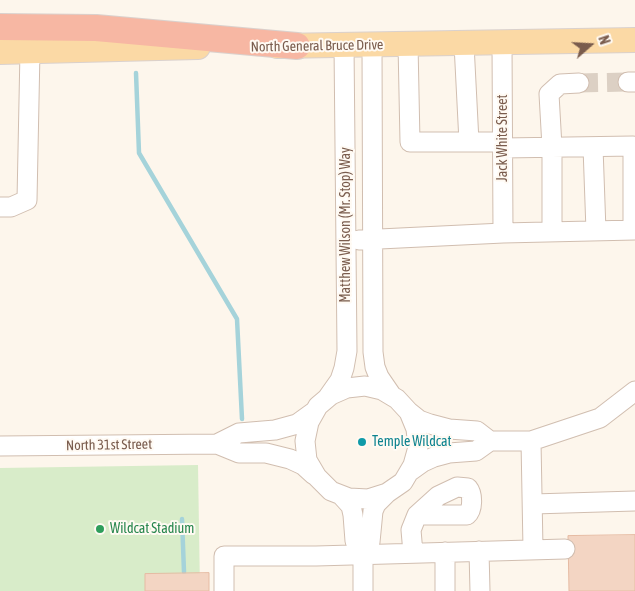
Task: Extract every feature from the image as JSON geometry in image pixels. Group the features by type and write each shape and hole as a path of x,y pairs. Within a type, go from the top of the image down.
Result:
{"highway":[{"path":"0,27 96,28 296,46"}],"main road":[{"name":"North General Bruce Drive","path":"0,52 635,40"}],"street":[{"name":"Jack White Street","path":"502,43 503,233"},
{"path":"346,240 503,233 634,230 633,146 552,147 469,142 410,142 408,44"},
{"path":"464,44 469,142"},
{"name":"Matthew Wilson (Mr. Stop) Way","path":"320,405 340,380 347,351 344,45"},
{"name":"Matthew Wilson (Mr. Stop) Way","path":"372,45 373,352 379,378 392,396"},
{"path":"0,207 11,207 27,200 30,51"},
{"path":"552,232 552,147 549,94 560,84 579,83"},
{"path":"593,147 596,231"},
{"path":"387,493 368,499 349,498 341,495 331,490 317,477 307,460 305,441 309,422 320,405 331,394 347,388 365,386 382,390 397,399 409,412 420,420 449,429 477,431 490,441"},
{"path":"409,472 434,457 449,453 476,451 490,441 531,441 600,418 635,391"},
{"name":"North 31st Street","path":"217,444 239,433 275,430 297,424 320,405"},
{"path":"362,591 363,551 370,542 373,511 376,504 387,493 402,482 413,466 418,447 416,429 409,412"},
{"path":"531,441 533,549"},
{"name":"North 31st Street","path":"0,446 217,444 239,453 266,453 290,459 303,465 317,477"},
{"path":"341,495 351,506 354,515 355,541 363,551"},
{"path":"533,504 635,501"},
{"path":"412,552 411,530 417,515"},
{"path":"224,591 224,556 316,556 363,551 445,552 566,548"},
{"path":"480,551 480,591"},
{"path":"445,552 445,591"}],"green space":[{"name":"Wildcat Stadium","path":"198,465 200,591 0,591 0,468"}],"building":[{"path":"635,535 635,591 569,591 568,536"},
{"path":"209,573 209,591 145,591 145,574"}],"waterway":[{"path":"136,73 139,153 237,319 242,419"},
{"path":"182,519 184,572"}],"tunnel":[{"path":"579,83 628,82"}],"place":[{"name":"Temple Wildcat","path":"362,442"},
{"name":"Wildcat Stadium","path":"100,529"}]}
